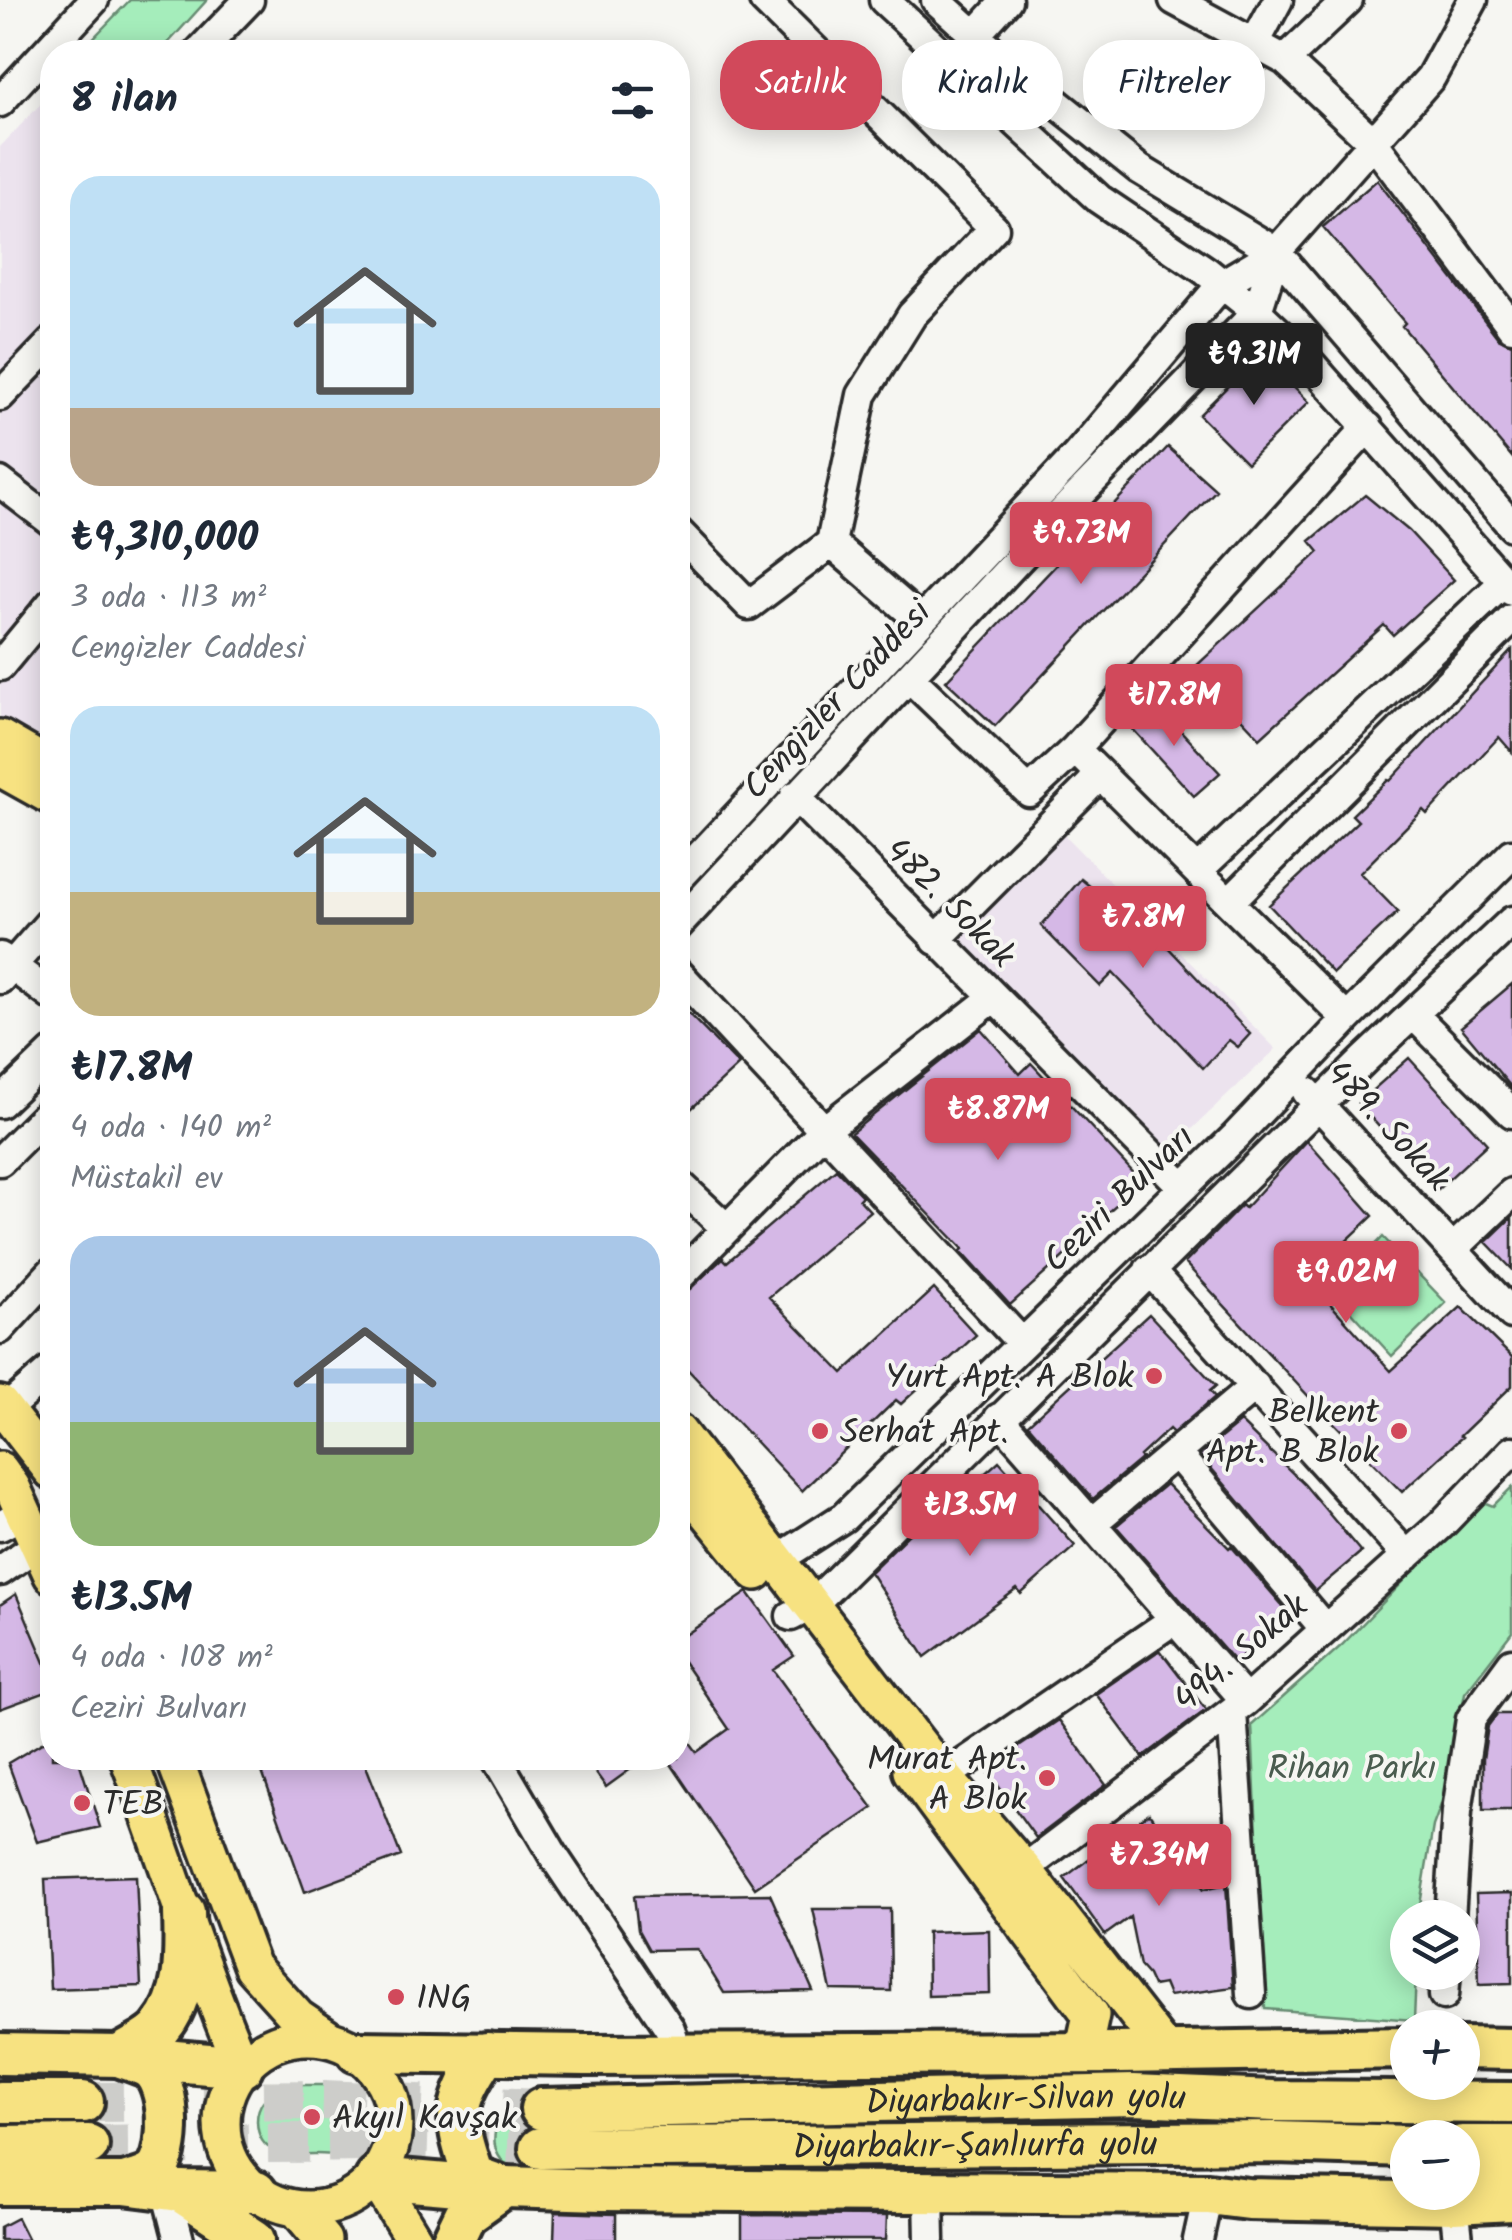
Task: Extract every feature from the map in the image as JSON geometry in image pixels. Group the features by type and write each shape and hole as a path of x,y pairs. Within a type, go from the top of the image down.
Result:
{"highway":[{"path":"119,2056 159,2031 175,2004 185,1969 184,1912"},
{"path":"343,2046 487,2053 678,2055 1390,2048"},
{"path":"1480,2048 1512,2049"},
{"path":"487,2053 462,2095 456,2118 473,2176 504,2188"},
{"path":"0,2054 119,2056 242,2067"},
{"path":"119,2056 151,2070 163,2090 168,2128 158,2167 146,2177 124,2184"},
{"path":"1480,2080 1512,2077"},
{"path":"1273,2102 1390,2089"},
{"name":"Diyarbakır-Silvan yolu","path":"541,2129 1134,2095 1273,2102 1512,2103"},
{"path":"0,2102 82,2102"},
{"name":"Diyarbakır-Şanlıurfa yolu","path":"541,2129 1390,2145"},
{"path":"1161,2143 1390,2165"},
{"path":"0,2146 88,2145"},
{"path":"1480,2146 1512,2146"},
{"path":"376,2178 504,2188 1208,2194 1248,2199 1390,2203"},
{"path":"1480,2194 1512,2178"},
{"path":"0,2184 124,2184 173,2191 256,2192"},
{"path":"454,2240 466,2215 504,2188"},
{"path":"173,2191 254,2240"},
{"path":"1480,2203 1512,2200"}],"main road":[{"path":"0,738 40,761"},
{"path":"0,768 40,791"},
{"path":"2,1407 40,1456"},
{"path":"690,1450 766,1565 1011,1879 1167,2052"},
{"path":"0,1470 29,1540"},
{"path":"690,1488 766,1565"},
{"path":"802,1611 944,1777 1011,1879 1090,2015 1082,2052"},
{"path":"132,1770 242,2067"},
{"path":"178,1770 252,1967 298,2018 343,2046 374,2068 387,2088 394,2111 391,2146 376,2178 354,2197 326,2208 297,2209 275,2204 256,2192 230,2162 221,2122 230,2084 259,2052 279,2042 302,2037 343,2046"},
{"path":"376,2178 414,2240"},
{"path":"297,2209 323,2240"}],"street":[{"path":"57,40 94,0"},
{"path":"211,40 249,0"},
{"path":"690,544 749,604 831,543 862,395 912,314 994,228 764,0"},
{"path":"884,0 1099,200 1222,284 1303,355 1508,587 1197,871"},
{"path":"936,0 1139,170 1276,252 1512,526"},
{"path":"975,36 1008,0"},
{"path":"1174,0 1249,40"},
{"path":"1257,40 1278,0"},
{"path":"1286,60 1348,0"},
{"name":"Cengizler Caddesi","path":"690,865 1077,455 1222,284 1276,252 1431,77 1473,0"},
{"path":"1265,48 1286,60 1373,142 1512,327"},
{"path":"0,102 40,59"},
{"name":"Cengizler Caddesi","path":"690,912 1070,504 1257,312 1276,252"},
{"path":"0,396 40,354"},
{"path":"910,678 1029,792 1076,749 1368,427"},
{"path":"0,482 40,513"},
{"path":"831,543 920,622"},
{"path":"0,666 40,618"},
{"path":"1230,901 1512,620"},
{"path":"1076,749 1347,1018"},
{"path":"936,940 1100,775"},
{"name":"482. Sokak","path":"795,796 1183,1188"},
{"name":"Ceziri Bulvarı","path":"766,1565 844,1517 1183,1188 1512,854"},
{"name":"Ceziri Bulvarı","path":"802,1611 1318,1105 1512,921"},
{"path":"40,932 4,967 40,989"},
{"path":"690,987 1022,1343"},
{"path":"690,1266 823,1131 993,998"},
{"path":"1413,1014 1512,1113"},
{"path":"0,1103 40,1065"},
{"name":"489. Sokak","path":"1293,1076 1512,1314"},
{"path":"0,1161 40,1121"},
{"path":"1454,1249 1512,1193"},
{"path":"690,1194 726,1228"},
{"path":"1150,1270 1406,1556"},
{"path":"0,1329 40,1285"},
{"path":"2,1407 40,1379"},
{"path":"1092,1524 1254,1386"},
{"path":"998,1418 1175,1619 1239,1707 1251,1994"},
{"name":"494. Sokak","path":"1011,1879 1239,1707 1406,1556 1512,1451"},
{"path":"1176,1452 1325,1630"},
{"path":"0,1570 29,1540"},
{"path":"944,1777 1175,1619"},
{"path":"1451,1900 1457,1811 1472,1720 1512,1663"},
{"path":"503,1770 556,1858 670,2029 678,2055"},
{"path":"173,2191 179,2240"},
{"path":"929,2192 930,2240"},
{"path":"1198,2240 1208,2194"}],"shaded area":[{"path":"40,105 40,741 0,717 0,147"},
{"path":"1064,835 1276,1049 1169,1151 955,941"}],"green space":[{"path":"130,0 207,0 171,40 92,40"},
{"path":"1383,1237 1446,1303 1392,1356 1332,1290"},
{"name":"Rihan Parkı","path":"1512,1487 1512,1632 1465,1693 1445,1794 1433,1826 1421,1900 1390,1900 1390,1990 1415,1990 1414,2010 1390,2010 1390,2018 1265,2009 1252,1725 1342,1645 1481,1501 1493,1506"},
{"path":"283,2085 345,2085 362,2111 362,2132 357,2142 336,2154 285,2153 269,2148 259,2133 259,2109 264,2099"},
{"path":"539,2092 541,2179 511,2168 496,2151 494,2141 499,2120 510,2101 518,2093"}],"building":[{"path":"1377,180 1498,338 1512,344 1512,457 1323,227"},
{"path":"1261,353 1309,402 1247,463 1199,415"},
{"path":"1168,447 1216,490 995,726 946,681"},
{"path":"1365,495 1409,531 1454,580 1393,635 1384,625 1260,738 1194,668 1319,552 1310,541"},
{"path":"1512,650 1512,752 1499,737 1427,814 1423,810 1360,873 1398,912 1333,973 1269,905 1358,821 1352,815 1390,781"},
{"path":"1154,702 1220,773 1194,796 1129,725"},
{"path":"1081,879 1135,923 1145,923 1250,1034 1238,1047 1229,1040 1203,1068 1113,973 1100,986 1041,926"},
{"path":"1512,984 1512,1088 1461,1027"},
{"path":"690,1015 739,1065 690,1110"},
{"path":"981,1029 1020,1074 1031,1063 1142,1182 1010,1305 963,1249 851,1133"},
{"path":"1409,1058 1487,1144 1436,1191 1358,1103"},
{"path":"1307,1141 1373,1216 1307,1278 1391,1371 1461,1307 1512,1357 1512,1386 1402,1492 1185,1263 1242,1205 1245,1208"},
{"path":"836,1169 862,1196 859,1199 870,1211 769,1297 843,1373 934,1289 976,1335 901,1404 896,1400 802,1491 690,1372 690,1289 723,1258 727,1262"},
{"path":"1512,1217 1512,1269 1486,1242"},
{"path":"1149,1314 1216,1386 1210,1391 1215,1397 1173,1433 1169,1429 1142,1458 1093,1499 1028,1424"},
{"path":"1240,1422 1304,1484 1361,1552 1315,1591 1200,1455"},
{"path":"999,1461 1075,1546 1021,1594 1017,1589 925,1657 870,1572 917,1526 920,1531"},
{"path":"1166,1484 1231,1546 1289,1613 1235,1662 1116,1526"},
{"path":"748,1592 794,1656 773,1670 873,1808 755,1888 675,1770 690,1770 690,1742 697,1752 729,1729 690,1672 690,1632"},
{"path":"16,1594 40,1651 40,1694 0,1709 0,1605"},
{"path":"1160,1650 1206,1710 1143,1757 1096,1694"},
{"path":"1497,1714 1512,1714 1512,1810 1483,1810 1483,1759 1488,1726"},
{"name":"Murat Apt. A Blok","path":"1059,1720 1106,1785 1036,1838 986,1769"},
{"path":"40,1744 40,1770 82,1770 100,1827 37,1842 8,1763"},
{"path":"261,1770 368,1770 401,1856 305,1892"},
{"path":"594,1770 629,1770 606,1787"},
{"path":"1149,1813 1204,1889 1226,1884 1233,1987 1169,1996 1164,1984 1153,1986 1140,1966 1130,1917 1105,1935 1064,1878"},
{"path":"136,1876 141,1986 50,1989 45,1879"},
{"path":"1512,1893 1512,1983 1480,1984 1480,1900 1476,1900 1476,1894"},
{"path":"770,1894 813,1991 724,1993 697,1949 649,1950 638,1930 634,1896"},
{"path":"813,1909 890,1909 891,1991 831,1990"},
{"path":"989,1930 990,1994 928,1996 927,1932"},
{"path":"555,2212 616,2214 616,2240 554,2240"},
{"path":"742,2215 887,2216 886,2240 742,2240"},
{"path":"17,2218 28,2240 0,2240 0,2227"}],"tunnel":[{"path":"83,2102 323,2100 541,2109"},
{"path":"88,2145 370,2142 540,2148"}],"place":[{"name":"Yurt Apt. A Blok","path":"1154,1376"},
{"name":"Serhat Apt.","path":"820,1431"},
{"name":"Belkent Apt. B Blok","path":"1399,1431"},
{"name":"Murat Apt. A Blok","path":"1047,1778"},
{"name":"TEB","path":"82,1803"},
{"name":"ING","path":"396,1997"},
{"name":"Akyıl Kavşak","path":"312,2117"}]}
